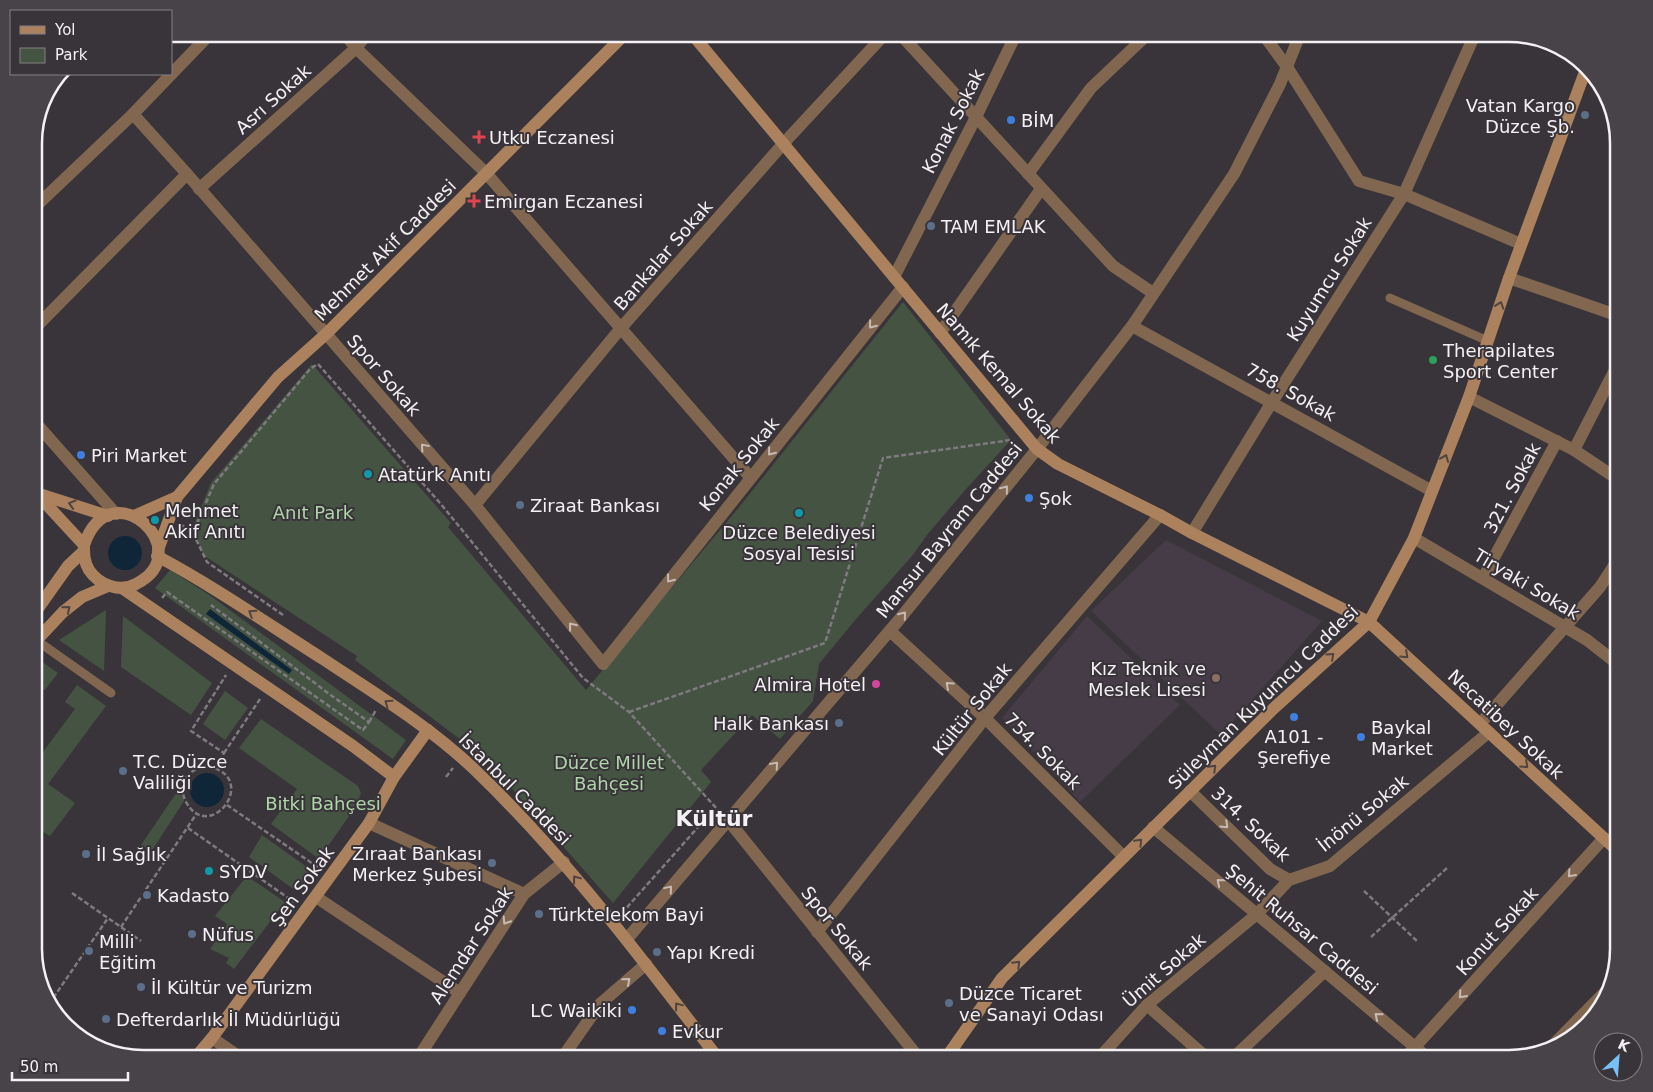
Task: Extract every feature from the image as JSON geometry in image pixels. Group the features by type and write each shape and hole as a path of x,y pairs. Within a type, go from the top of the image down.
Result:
{"main road":[{"name":"Mehmet Akif Caddesi","path":"177,497 278,376 326,334 617,42"},
{"name":"Namık Kemal Sokak","path":"699,42 1037,449 1058,464 1369,622"},
{"name":"Süleyman Kuyumcu Caddesi","path":"952,1050 1002,978 1273,710 1369,622 1414,538 1469,397 1521,244 1583,74"},
{"path":"43,494 112,515 134,516 177,497"},
{"path":"112,515 97,522 88,532 84,548 84,558 89,570 97,580 108,586 122,588 133,586 144,580 152,572 157,562 158,553 177,497"},
{"path":"43,501 84,548"},
{"path":"134,516 148,525 156,537 158,553"},
{"path":"43,601 68,566 84,548"},
{"name":"İstanbul Caddesi","path":"158,553 383,699 428,730 474,768 564,862 712,1050"},
{"path":"43,633 63,612 82,597 108,586"},
{"path":"122,588 353,746 394,777"},
{"name":"Necatibey Sokak","path":"1369,622 1610,844"},
{"name":"Şen Sokak","path":"202,1050 331,877 369,823 394,777 428,730"}],"street":[{"path":"172,73 202,42"},
{"path":"352,42 486,173 750,477"},
{"name":"Asrı Sokak","path":"199,189 361,42"},
{"name":"Bankalar Sokak","path":"475,505 622,328 784,144 878,42"},
{"path":"907,42 1114,266 1153,293"},
{"name":"Konak Sokak","path":"894,277 1012,42"},
{"path":"1028,174 1091,88 1140,42"},
{"path":"1269,42 1286,66 1358,181 1404,194 1521,244"},
{"name":"Mansur Bayram Caddesi","path":"627,940 890,631 1037,449 1132,326 1234,174 1280,84 1296,42"},
{"name":"Kuyumcu Sokak","path":"1192,533 1272,402 1404,194 1471,42"},
{"path":"43,199 133,114 171,75"},
{"name":"Spor Sokak","path":"133,114 475,505 603,664"},
{"path":"43,320 187,174"},
{"path":"940,333 1041,189"},
{"path":"1509,278 1610,313"},
{"name":"Konak Sokak","path":"603,664 903,287"},
{"name":"758. Sokak","path":"1132,326 1432,491"},
{"path":"1574,450 1610,380"},
{"path":"1469,397 1574,450 1610,474"},
{"path":"43,432 112,515"},
{"name":"321. Sokak","path":"1483,578 1557,441"},
{"name":"Kültür Sokak","path":"817,932 985,718 1160,515"},
{"name":"Tiryaki Sokak","path":"1414,538 1566,627 1610,658"},
{"name":"İnönü Sokak","path":"1257,914 1289,880 1330,866 1484,728 1600,587 1610,572"},
{"name":"754. Sokak","path":"890,631 985,718 1124,857"},
{"name":"314. Sokak","path":"1190,791 1270,869 1289,880"},
{"name":"Spor Sokak","path":"728,820 913,1050"},
{"path":"369,823 524,894"},
{"name":"Şehit Ruhsar Caddesi","path":"1154,827 1419,1050"},
{"name":"Konut Sokak","path":"1413,1050 1604,838"},
{"name":"Alemdar Sokak","path":"423,1050 524,894 564,862"},
{"path":"316,897 460,993"},
{"name":"Ümit Sokak","path":"1106,1050 1147,1005 1257,914"},
{"path":"568,1050 600,1004 646,964"},
{"path":"1241,1050 1325,971"},
{"path":"1565,1034 1596,1002"},
{"path":"1147,1005 1198,1050"},
{"path":"212,1038 229,1050"}],"lane":[{"path":"1390,298 1488,341"},
{"path":"43,646 111,693"}],"path":[{"path":"288,618 207,562 194,533 214,484 310,369 318,364 440,503 583,678 629,712 728,820"},
{"path":"629,712 825,644 883,458 1027,438"},
{"path":"167,592 363,730 369,722 204,599"},
{"path":"224,753 191,731 233,664"},
{"path":"216,768 268,688"},
{"path":"221,759 224,753"},
{"path":"200,767 216,768 223,773 231,788 228,805 214,815 205,816 197,813 186,803 183,782 193,770 200,767"},
{"path":"228,805 331,877"},
{"path":"121,927 197,813"},
{"path":"618,918 707,817"},
{"path":"188,828 306,910"},
{"path":"1371,937 1447,868"},
{"path":"1364,891 1417,941"},
{"path":"72,893 141,940"},
{"path":"54,996 108,918"}],"shaded area":[{"name":"Kız Teknik ve Meslek Lisesi","path":"1166,540 1322,621 1221,735 1091,611"},
{"path":"1087,616 1180,705 1080,802 1002,718"}],"green space":[{"name":"Düzce Millet Bahçesi","path":"903,302 1011,440 966,489 912,556 819,664 813,701 780,739 752,715 701,770 711,782 613,903 485,758 355,660 357,656 203,555 193,527 211,483 312,364 451,523 448,527 586,690 736,511"},
{"path":"170,570 208,594 406,740 393,759 155,588"},
{"path":"106,610 104,671 59,640"},
{"path":"123,616 212,683 191,715 121,667"},
{"path":"43,662 58,673 45,690 43,689"},
{"path":"77,685 106,706 48,784 75,803 50,836 43,832 43,752 75,709 65,702"},
{"path":"225,691 248,708 225,740 203,724"},
{"name":"Bitki Bahçesi","path":"261,719 358,786 361,793 356,806 319,859 271,824 297,789 239,748"},
{"path":"179,789 184,801 151,852 141,845"},
{"name":"Bitki Bahçesi","path":"262,835 311,870 296,891 249,857"},
{"path":"247,876 285,902 234,969 226,963 229,958 210,949 227,924 215,916"}],"water":[{"path":"125,536 137,541 142,553 137,565 125,570 113,565 108,553 113,541"},
{"path":"210,609 292,670 289,674 206,614"},
{"path":"207,773 214,774 219,778 223,783 223,797 219,802 214,806 207,807 200,806 195,802 191,797 190,790 191,783 195,778 200,774"}],"place":[{"name":"Vatan Kargo Düzce Şb.","path":"1585,115"},
{"name":"BİM","path":"1011,120"},
{"name":"Utku Eczanesi","path":"479,137"},
{"name":"Emirgan Eczanesi","path":"474,201"},
{"name":"TAM EMLAK","path":"931,226"},
{"name":"Therapilates Sport Center","path":"1433,360"},
{"name":"Piri Market","path":"81,455"},
{"name":"Atatürk Anıtı","path":"368,474"},
{"name":"Şok","path":"1029,498"},
{"name":"Ziraat Bankası","path":"520,505"},
{"name":"Düzce Belediyesi Sosyal Tesisi","path":"799,513"},
{"name":"Mehmet Akif Anıtı","path":"155,520"},
{"name":"Kız Teknik ve Meslek Lisesi","path":"1216,678"},
{"name":"Almira Hotel","path":"876,684"},
{"name":"A101 - Şerefiye","path":"1294,717"},
{"name":"Halk Bankası","path":"839,723"},
{"name":"Baykal Market","path":"1361,737"},
{"name":"T.C. Düzce Valiliği","path":"123,771"},
{"name":"İl Sağlık","path":"86,854"},
{"name":"Zıraat Bankası Merkez Şubesi","path":"492,863"},
{"name":"SYDV","path":"209,871"},
{"name":"Kadasto","path":"147,895"},
{"name":"Türktelekom Bayi","path":"539,914"},
{"name":"Nüfus","path":"192,934"},
{"name":"Milli Eğitim","path":"89,951"},
{"name":"Yapı Kredi","path":"657,952"},
{"name":"İl Kültür ve Turizm","path":"141,987"},
{"name":"Düzce Ticaret ve Sanayi Odası","path":"949,1003"},
{"name":"LC Waikiki","path":"632,1010"},
{"name":"Defterdarlık İl Müdürlüğü","path":"106,1019"},
{"name":"Evkur","path":"662,1031"}],"district":[{"name":"Kültür","path":"714,818"}],"park label":[{"name":"Anıt Park","path":"313,512"}]}
